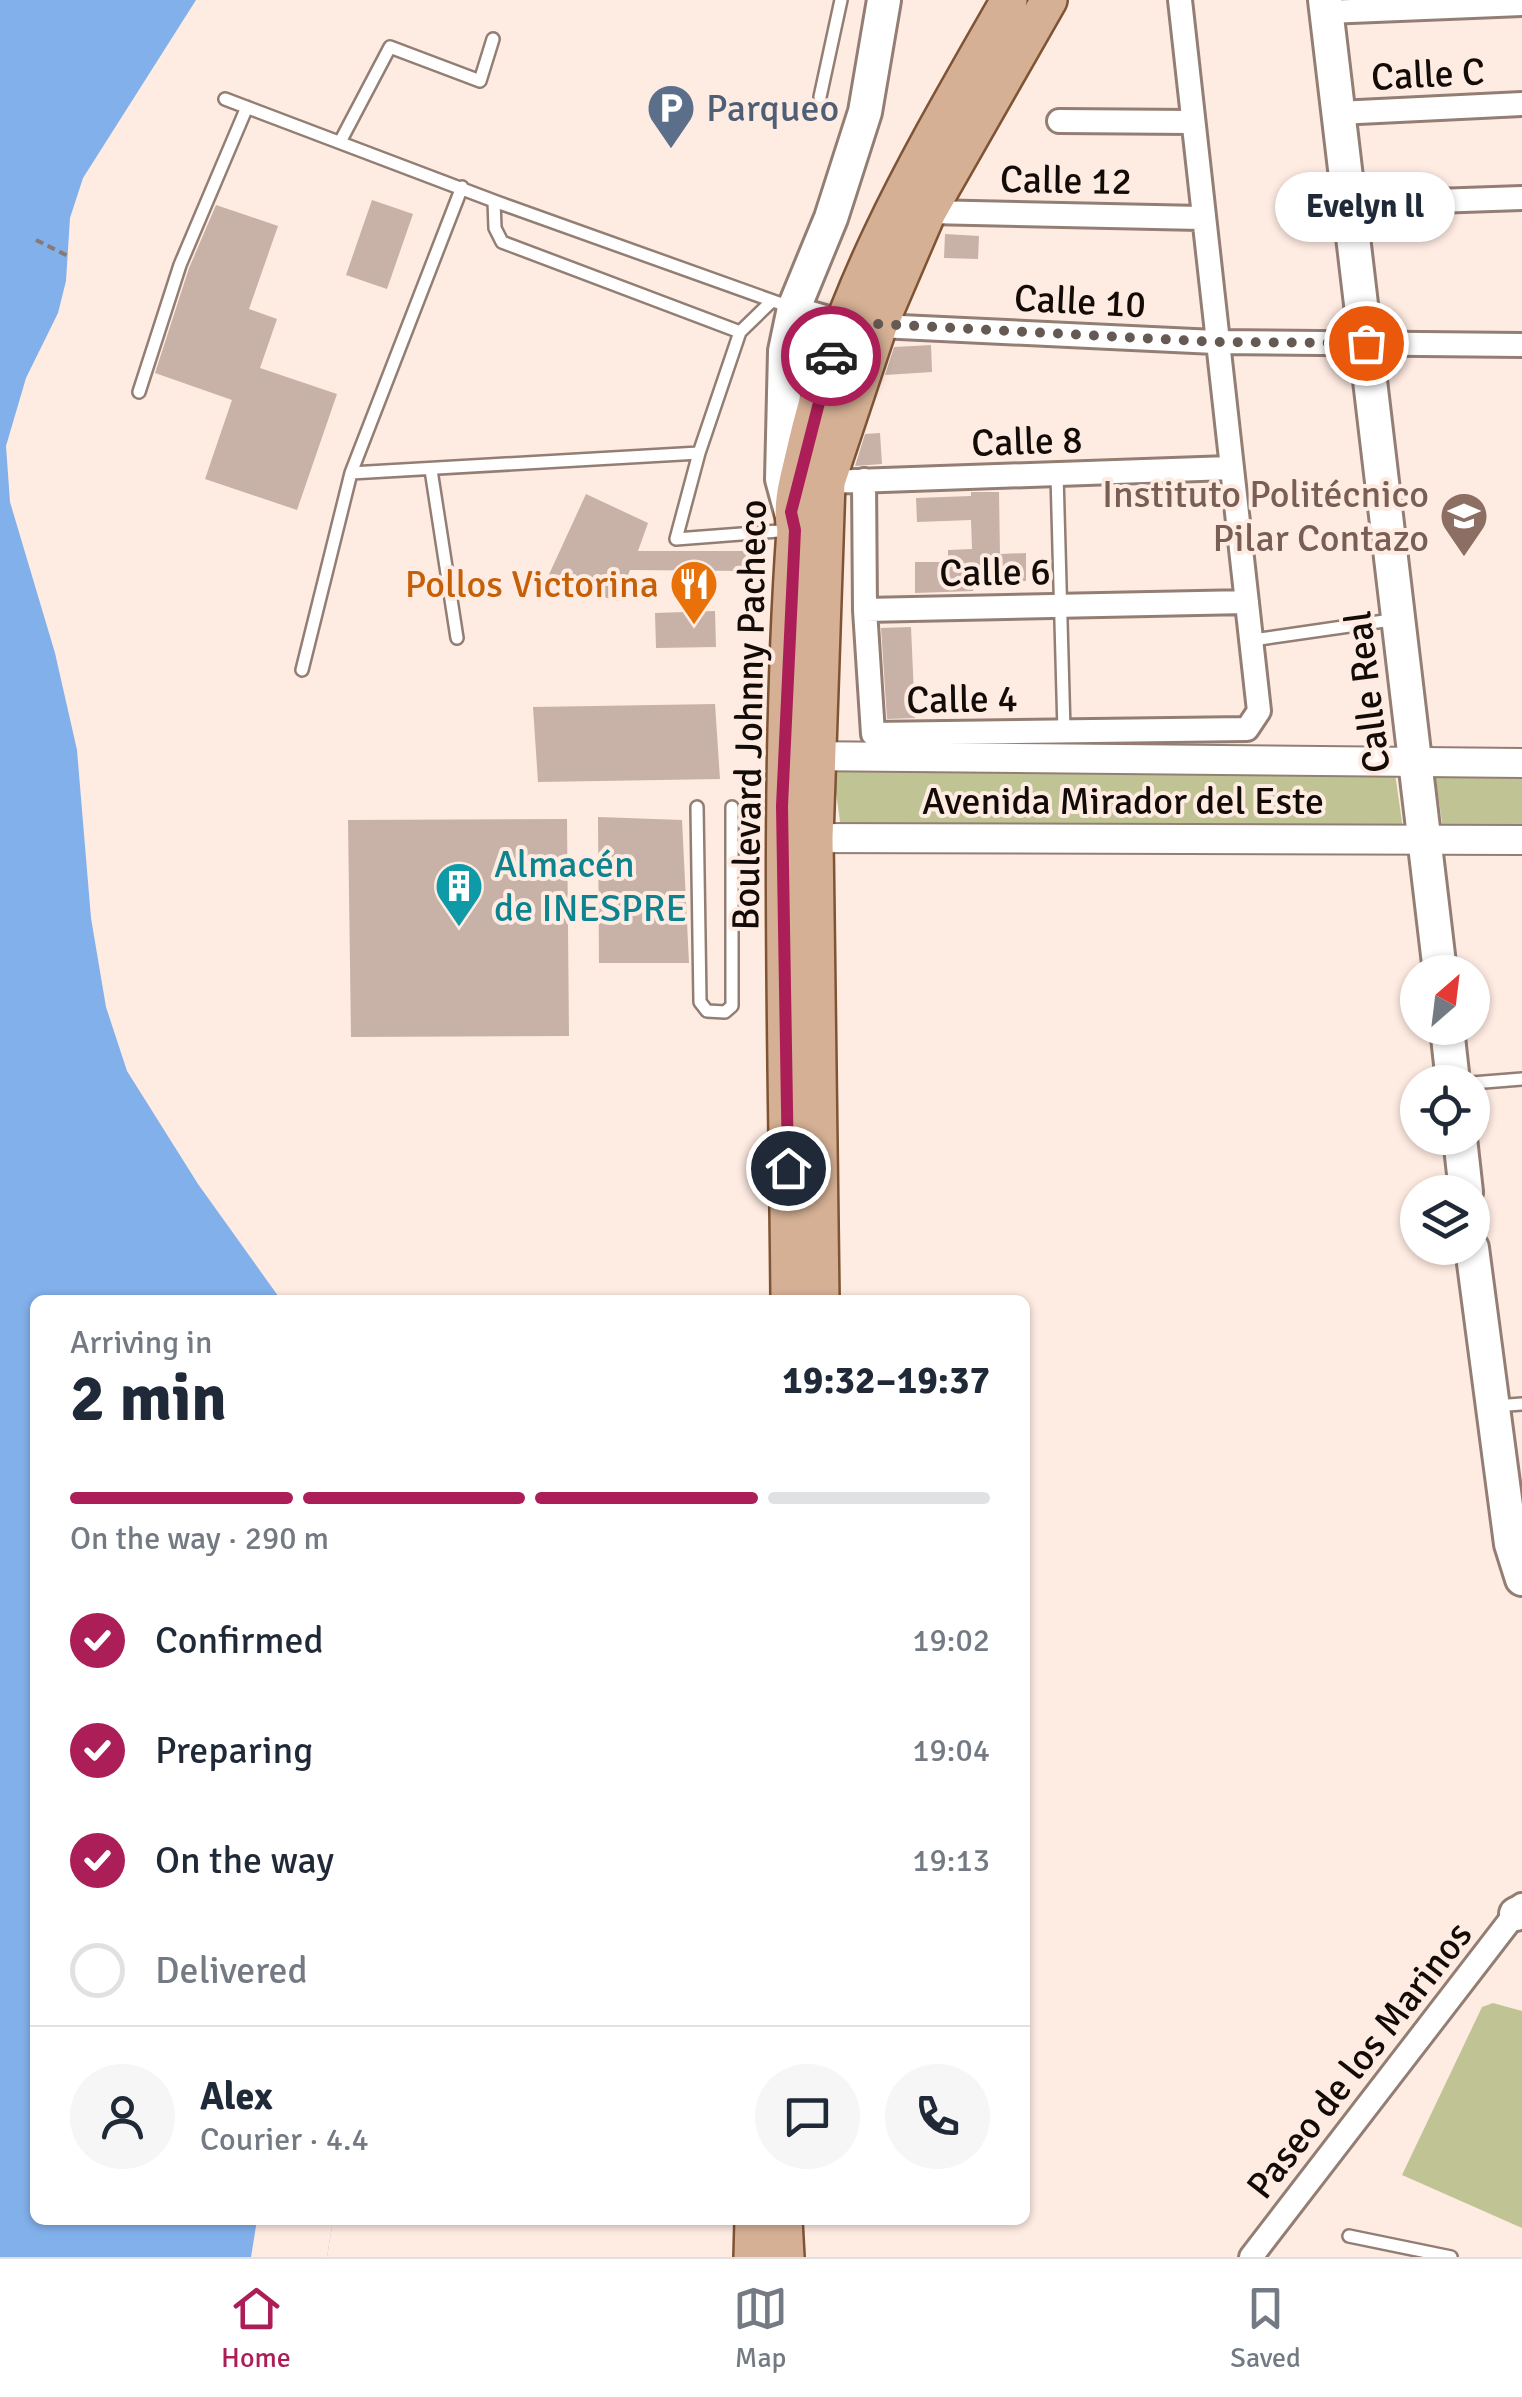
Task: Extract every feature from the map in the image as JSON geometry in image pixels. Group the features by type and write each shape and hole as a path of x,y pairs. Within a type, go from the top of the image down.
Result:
{"main road":[{"path":"831,218 864,112 884,0"},
{"path":"793,521 782,479 783,304 831,218 852,192 884,115 903,0"},
{"name":"Boulevard Johnny Pacheco","path":"788,1295 801,756 793,521 811,424 842,322 896,199 1010,0"},
{"name":"Boulevard Johnny Pacheco","path":"801,756 826,482 879,326 928,212 1050,0"},
{"name":"Calle Real","path":"1326,6 1438,955"},
{"name":"Boulevard Johnny Pacheco","path":"799,838 821,1295"},
{"path":"1476,1265 1506,1405 1511,1544 1522,1580"},
{"path":"752,2225 752,2257"},
{"path":"784,2225 786,2257"}],"street":[{"path":"1180,0 1229,468 1253,640"},
{"path":"1326,6 1522,4"},
{"name":"Calle C","path":"1338,114 1522,104"},
{"path":"1059,121 1192,122"},
{"path":"1347,204 1522,198"},
{"name":"Calle 12","path":"928,212 1201,218"},
{"name":"Calle 10","path":"783,304 842,322 879,326 1215,342 1522,346"},
{"name":"Calle 8","path":"826,482 1229,468"},
{"name":"Calle 4","path":"864,480 873,734 1247,729 1259,712 1253,640"},
{"name":"Calle 6","path":"866,610 1247,602"},
{"name":"Avenida Mirador del Este","path":"801,756 1522,763"},
{"name":"Avenida Mirador del Este","path":"799,838 1522,840"},
{"name":"Paseo de los Marinos","path":"1251,2257 1520,1910"}],"lane":[{"path":"820,97 840,0"},
{"path":"340,142 390,47 480,81 493,39"},
{"path":"225,99 783,304"},
{"path":"139,392 180,265 247,107"},
{"path":"302,670 351,473 462,188"},
{"path":"494,201 495,228 502,242 740,332"},
{"path":"783,304 740,332 699,453 676,539 793,521"},
{"path":"351,473 699,453"},
{"path":"432,470 456,638"},
{"path":"1056,476 1064,732"},
{"path":"1253,640 1399,619"},
{"path":"698,807 700,1002 708,1011 725,1012 732,1006 732,806"},
{"path":"1490,1082 1522,1079"},
{"path":"1350,2236 1451,2257"}],"path":[{"path":"36,240 68,256"}],"green space":[{"path":"833,770 1395,773 1404,836 841,829"},
{"path":"1435,774 1522,775 1522,834 1444,836"},
{"path":"1493,2003 1522,2011 1522,2228 1402,2175 1482,2007"}],"water":[{"path":"0,0 196,0 83,178 70,218 66,281 58,313 26,378 6,446 10,502 55,653 77,750 91,918 106,1007 127,1071 198,1184 277,1295 30,1295 30,2225 332,2225 327,2257 0,2257"}],"pier":[{"path":"256,2225 332,2225 327,2257 251,2257"}],"building":[{"path":"372,200 413,214 387,289 346,275"},
{"path":"216,205 278,226 249,309 277,319 260,368 337,394 297,510 205,479 232,400 155,373 189,268"},
{"path":"945,234 979,236 978,259 944,258"},
{"path":"931,345 932,372 885,375 894,347"},
{"path":"880,433 882,464 855,466 865,434"},
{"path":"971,492 999,492 1000,554 1026,553 1026,581 973,583 973,591 915,593 915,562 948,562 948,550 972,549 971,520 917,522 916,498 971,496"},
{"path":"586,494 648,523 638,551 746,551 746,571 630,570 618,601 546,581"},
{"path":"715,611 716,647 656,648 655,613"},
{"path":"911,627 915,718 887,719 881,628"},
{"path":"715,704 720,779 538,782 533,707"},
{"path":"598,817 682,820 689,963 599,963"},
{"name":"Almacén de INESPRE","path":"567,819 569,1036 351,1037 348,820"}],"way so far":[{"path":"831,356 842,322 1215,342 1366,343"}],"place":[{"name":"Parqueo","path":"671,150"},
{"name":"Evelyn ll","path":"1366,343"},
{"name":"Instituto Politécnico Pilar Contazo","path":"1464,558"},
{"name":"Pollos Victorina","path":"694,626"},
{"name":"Almacén de INESPRE","path":"459,928"}],"route":[{"path":"788,1168 782,806 795,530 791,512 831,356"}]}
